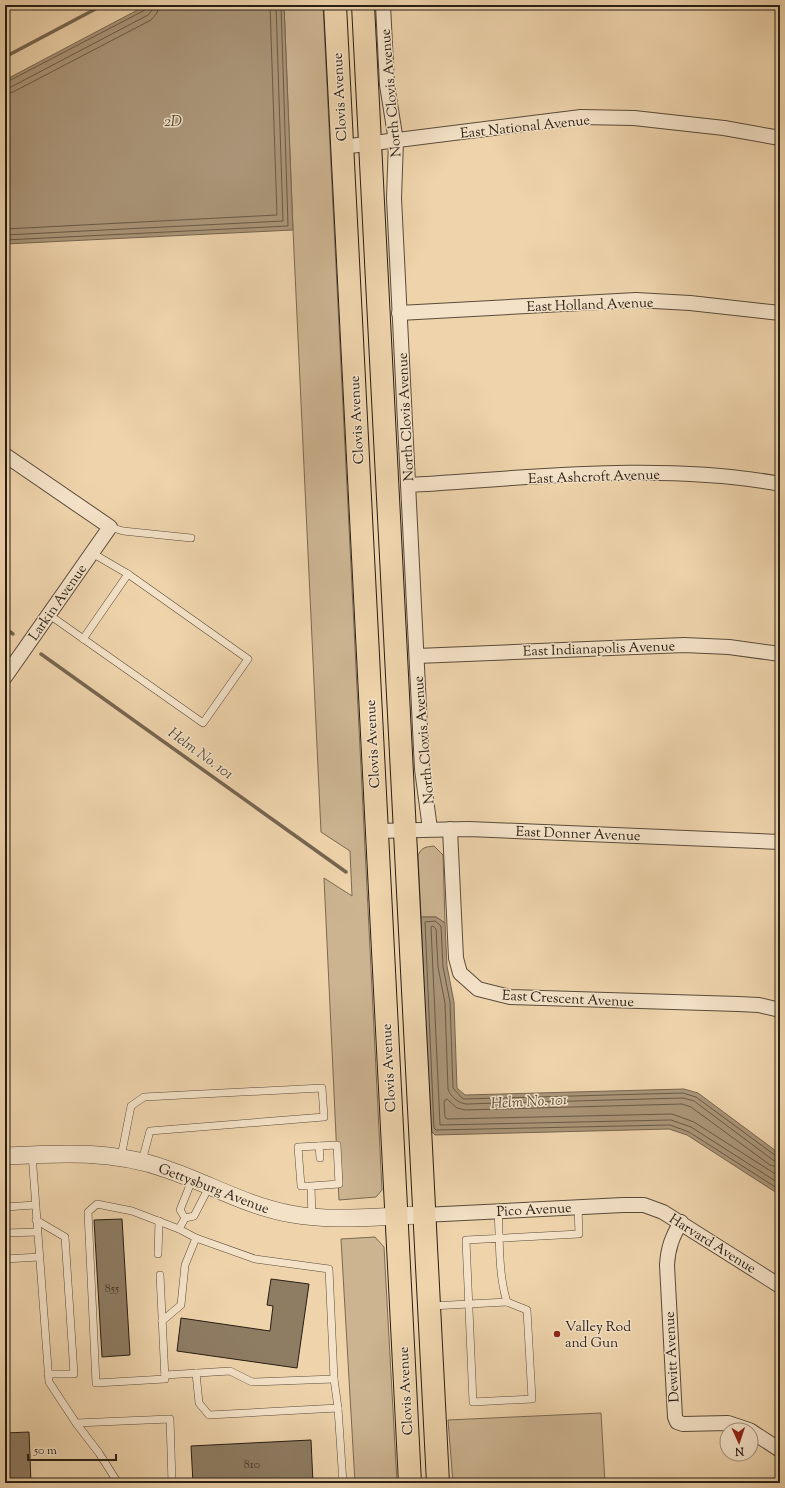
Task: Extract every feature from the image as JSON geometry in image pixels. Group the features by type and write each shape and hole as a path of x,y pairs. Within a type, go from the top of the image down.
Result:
{"main road":[{"name":"Clovis Avenue","path":"335,5 410,1483"},
{"name":"Clovis Avenue","path":"364,5 423,1215 438,1483"}],"street":[{"name":"North Clovis Avenue","path":"383,5 387,85 396,141 394,198 399,313 422,769 430,829"},
{"name":"East National Avenue","path":"342,148 581,117 634,118 672,122 724,128 780,138"},
{"name":"East Holland Avenue","path":"399,313 636,300 690,303 780,313"},
{"path":"5,455 110,527"},
{"name":"East Ashcroft Avenue","path":"408,485 609,474 691,475 738,478 780,484"},
{"name":"Larkin Avenue","path":"6,671 110,527"},
{"name":"East Indianapolis Avenue","path":"417,656 684,645 729,648 780,654"},
{"name":"East Donner Avenue","path":"376,831 450,829 780,842"},
{"name":"East Crescent Avenue","path":"450,829 456,958 460,973 478,989 510,997 759,1005 780,1010"},
{"name":"Gettysburg Avenue","path":"5,1156 68,1153 121,1157 167,1169 264,1208 312,1218 336,1219 423,1215"},
{"name":"Pico Avenue","path":"423,1215 633,1204 644,1206"},
{"name":"Harvard Avenue","path":"644,1206 663,1212 681,1222 780,1286"},
{"name":"Dewitt Avenue","path":"681,1222 673,1235 668,1250 667,1265 675,1417 677,1422 683,1424 719,1423"},
{"name":"Dewitt Avenue","path":"759,1437 780,1450"}],"lane":[{"path":"110,527 123,531 191,538"},
{"path":"48,614 203,723 248,659 128,574 92,553"},
{"path":"83,639 128,574"},
{"path":"121,1157 131,1106 144,1097 322,1088 324,1117 150,1130 142,1162"},
{"path":"337,1145 339,1184 321,1182 311,1186 301,1186 298,1147 319,1146 337,1145"},
{"path":"319,1146 320,1158"},
{"path":"32,1154 49,1382 76,1423 99,1453 118,1483"},
{"path":"185,1218 180,1210 192,1180"},
{"path":"311,1186 312,1218"},
{"path":"185,1218 194,1216 209,1187"},
{"path":"160,1276 165,1379 96,1383 88,1212 97,1204 132,1211 159,1220 196,1238 255,1259 329,1269 334,1379 338,1408 343,1483"},
{"path":"5,1207 35,1205"},
{"path":"429,1306 469,1304 507,1302 527,1310 532,1399 473,1402 469,1304 466,1240 579,1234 578,1207"},
{"path":"498,1211 503,1290 507,1302"},
{"path":"180,1229 185,1218"},
{"path":"36,1220 65,1237 74,1374 48,1374"},
{"path":"158,1254 159,1220"},
{"path":"5,1232 37,1232"},
{"path":"162,1321 181,1305 185,1265 196,1238"},
{"path":"5,1259 39,1257"},
{"path":"165,1375 230,1371 252,1382 334,1379"},
{"path":"196,1373 199,1403 209,1415 338,1408"},
{"path":"76,1423 170,1419 172,1483"}],"shaded area":[{"path":"284,5 323,5 382,1190 376,1197 339,1200 324,878 352,896 350,851 321,832"},
{"path":"434,846 443,855 445,923 436,917 421,917 418,856 422,849"},
{"path":"375,1237 384,1247 397,1483 355,1483 341,1239"},
{"path":"601,1413 605,1483 453,1483 448,1420"}],"water":[{"name":"2D","path":"147,5 284,5 293,230 5,244 5,80"},
{"path":"421,917 436,917 445,923 447,966 454,1002 457,1088 465,1095 684,1089 698,1093 780,1154 780,1195 687,1135 669,1129 435,1135 430,1130"}],"building":[{"path":"122,1219 130,1355 102,1357 94,1220"},
{"path":"271,1279 309,1284 297,1368 177,1351 181,1318 270,1331 273,1306 267,1305"},
{"path":"29,1432 31,1483 5,1483 5,1433"},
{"path":"311,1440 313,1483 193,1483 191,1446"}],"waterway":[{"path":"5,57 103,5"},
{"name":"Helm No. 101","path":"5,628 13,634"},
{"name":"Helm No. 101","path":"41,654 346,872"}],"place":[{"name":"Valley Rod and Gun","path":"557,1334"}]}
